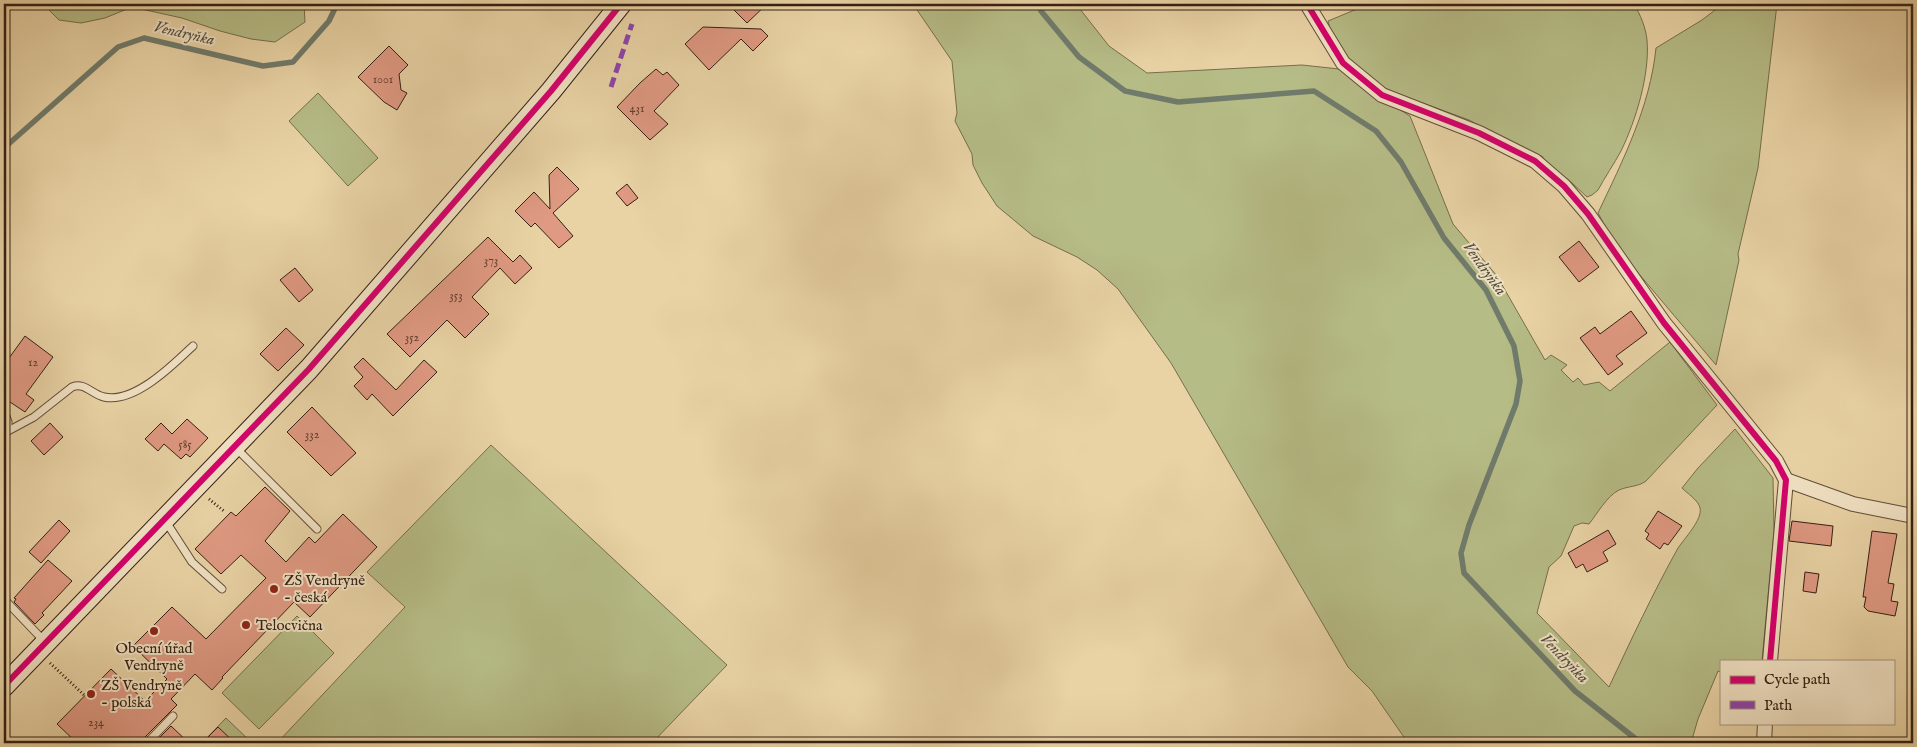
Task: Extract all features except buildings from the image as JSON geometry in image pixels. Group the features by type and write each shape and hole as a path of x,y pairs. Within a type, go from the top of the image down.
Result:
{"street":[{"path":"4,686 46,651 163,522 309,369 551,91 621,4"},
{"path":"1307,4 1343,63 1382,95 1479,133 1535,161 1564,186 1588,214 1664,323 1776,461 1786,480 1770,660"},
{"path":"1786,480 1853,504 1913,516"},
{"path":"1764,743 1765,724"}],"lane":[{"path":"6,433 34,417 72,387 81,385 104,397 118,396 142,389 193,346"},
{"path":"4,410 8,422 6,433"},
{"path":"234,447 317,529"},
{"path":"163,522 170,528 192,562 222,590"},
{"path":"4,599 46,651"},
{"path":"147,743 173,716"}],"path":[{"path":"207,497 225,512"},
{"path":"46,651 84,695"}],"green space":[{"path":"43,4 304,4 305,22 275,42 251,39 182,18 132,7 105,18 81,23 59,20"},
{"path":"913,4 1076,4 1109,46 1147,73 1302,65 1339,69 1368,90 1410,116 1453,224 1497,276 1545,360 1551,355 1567,365 1561,370 1573,382 1578,378 1584,385 1599,382 1610,391 1670,342 1717,405 1646,481 1619,490 1606,501 1589,524 1582,523 1574,526 1561,556 1549,567 1537,613 1609,687 1642,617 1678,548 1699,518 1699,505 1682,488 1735,429 1773,478 1774,531 1762,660 1720,660 1720,672 1718,671 1698,719 1691,743 1408,743 1372,691 1348,667 1171,363 1118,289 1097,270 1077,257 1033,236 997,206 973,165 972,154 955,121 957,113 952,61"},
{"path":"1369,4 1634,4 1642,21 1647,40 1644,82 1637,111 1627,139 1598,190 1587,197 1547,163 1542,156 1536,156 1469,120 1390,91 1370,78 1344,53 1337,43 1328,21"},
{"path":"1723,4 1777,4 1758,168 1738,254 1739,260 1716,365 1617,248 1598,213 1626,153 1642,112 1653,70 1656,48 1702,20"},
{"path":"318,93 378,158 348,186 289,121"},
{"path":"491,445 727,665 652,743 277,743 405,607 367,572"},
{"path":"297,616 334,653 259,729 222,693"},
{"path":"226,718 252,743 202,743"}],"waterway":[{"name":"Vendryňka","path":"4,148 118,47 144,38 263,66 293,62 329,21 337,4"},
{"name":"Vendryňka","path":"1038,4 1041,11 1079,57 1125,91 1178,102 1314,91 1376,131 1401,162 1444,238 1486,290 1514,346 1520,381 1516,404 1469,525 1461,553 1464,573 1575,691 1641,743"}],"marked path":[{"path":"611,87 632,24"}],"cycle path":[{"path":"4,686 309,369 551,91 621,4"},
{"path":"1307,4 1343,63 1382,95 1479,133 1535,161 1564,186 1588,214 1664,323 1776,461 1786,480 1770,660"}],"place":[{"name":"ZŠ Vendryně - česká","path":"274,589"},
{"name":"Telocvična","path":"246,625"},
{"name":"Obecní úřad Vendryně","path":"154,631"},
{"name":"ZŠ Vendryně - polská","path":"91,694"}]}
